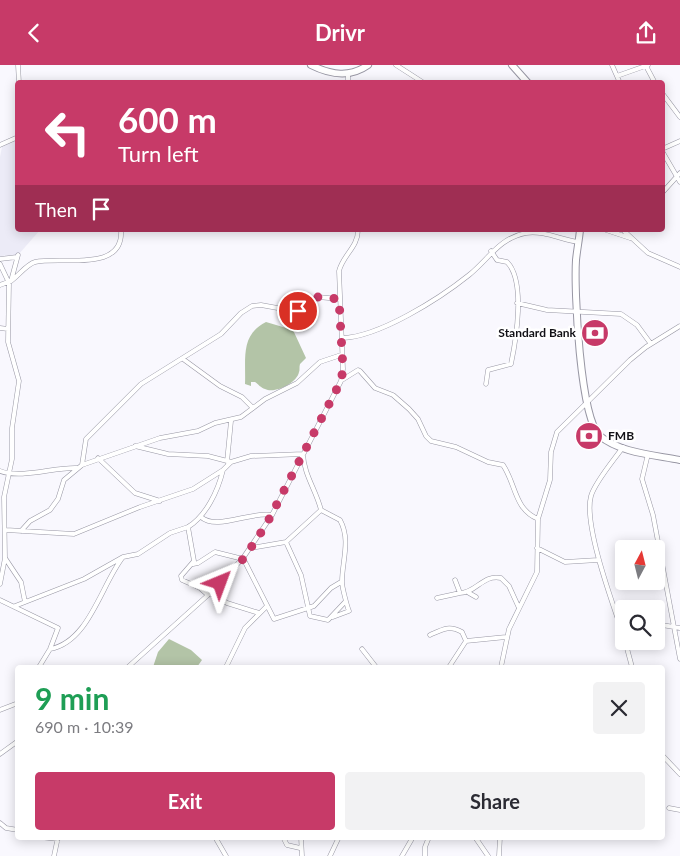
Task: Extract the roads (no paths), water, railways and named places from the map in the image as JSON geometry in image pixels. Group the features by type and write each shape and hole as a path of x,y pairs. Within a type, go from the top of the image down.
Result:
{"main road":[{"path":"311,65 327,71 348,75 358,72 368,65"},
{"path":"512,65 525,80"},
{"path":"580,232 576,260 577,310 591,421 598,433 608,441 648,454 680,460"}],"street":[{"path":"18,65 19,80"},
{"path":"396,65 419,80"},
{"path":"612,65 619,80"},
{"path":"617,76 647,65 654,80"},
{"path":"348,75 348,80"},
{"path":"665,97 680,117"},
{"path":"0,145 15,138"},
{"path":"665,148 680,141"},
{"path":"665,155 678,175 680,182"},
{"path":"665,190 678,175"},
{"path":"0,285 10,283 32,263 96,260 109,256 119,246 122,232"},
{"path":"130,665 209,594 243,558 272,515 341,381 343,369 339,299 340,265 356,243 358,232"},
{"path":"612,232 630,238"},
{"path":"625,232 648,253 680,267"},
{"path":"342,338 354,338 419,309 469,275 491,251 506,240 529,233 578,242"},
{"path":"486,384 488,370 512,364 518,303 516,281 512,269 507,262 496,261 491,251"},
{"path":"0,259 18,256 10,283 8,329 9,348 19,381 12,424 9,473 4,497 5,557 0,584"},
{"path":"0,264 10,283"},
{"path":"82,465 86,439 141,383 224,333 241,313 252,306 261,305 294,311 300,310 318,297 339,299"},
{"path":"518,303 547,310 577,310 626,316 637,325 651,344"},
{"path":"503,665 506,637 537,572 538,519 550,481 551,452 555,436 630,360 680,326"},
{"path":"0,328 8,329"},
{"path":"21,531 30,521 50,510 58,499 64,480 82,465 160,438 198,431 215,423 231,421 267,398 297,383 320,362 341,355"},
{"path":"183,359 220,386 242,397 254,408"},
{"path":"341,381 358,370 360,371 375,389 393,395 409,409 418,419 428,438 467,451 504,467 521,506 530,516 538,519"},
{"path":"15,606 84,579 122,557 138,554 170,533 188,527 201,517 219,485 223,471 229,462 231,421"},
{"path":"135,446 168,454 211,456 229,462 251,456 303,454"},
{"path":"615,611 598,560 592,520 591,496 623,447"},
{"path":"286,542 301,575 306,602 312,617 326,621 348,612 342,582 346,554 343,526 338,518 321,510 314,489 306,475 303,454"},
{"path":"648,454 642,479 653,515 680,659"},
{"path":"98,458 135,493 160,501"},
{"path":"0,471 9,473 77,468"},
{"path":"6,530 74,534 193,489 223,471"},
{"path":"250,548 286,542 321,510"},
{"path":"201,517 215,523 250,515 272,515"},
{"path":"188,527 194,557 193,564"},
{"path":"537,548 565,562 598,560"},
{"path":"243,558 215,552 198,563 193,564 181,574 181,578 228,603 259,613"},
{"path":"5,557 21,582 25,602"},
{"path":"50,649 67,643 75,637 122,557"},
{"path":"243,558 274,619 309,609 320,602 331,588 342,582"},
{"path":"469,593 485,580 500,578 507,583 519,608"},
{"path":"455,580 460,593"},
{"path":"437,599 460,593 469,593 476,597"},
{"path":"0,600 57,626 58,630 50,649 40,665"},
{"path":"333,617 345,602"},
{"path":"227,665 245,628 267,607"},
{"path":"665,626 680,628"},
{"path":"430,635 443,628 450,628 462,632 466,641"},
{"path":"466,641 506,637"},
{"path":"450,665 466,641"},
{"path":"362,649 374,665"},
{"path":"627,650 631,665"},
{"path":"0,710 15,704"},
{"path":"0,754 15,743"},
{"path":"665,758 680,774"},
{"path":"669,808 680,810"},
{"path":"0,823 6,828 15,830"},
{"path":"54,856 58,840"},
{"path":"217,840 226,856"},
{"path":"284,840 287,845 300,847"},
{"path":"301,840 302,856"},
{"path":"330,856 338,840"},
{"path":"402,856 411,840"},
{"path":"425,856 425,847 428,840"},
{"path":"477,840 488,856"},
{"path":"498,856 500,840"}],"place":[{"name":"Standard Bank","path":"595,333"},
{"name":"FMB","path":"589,436"}]}
